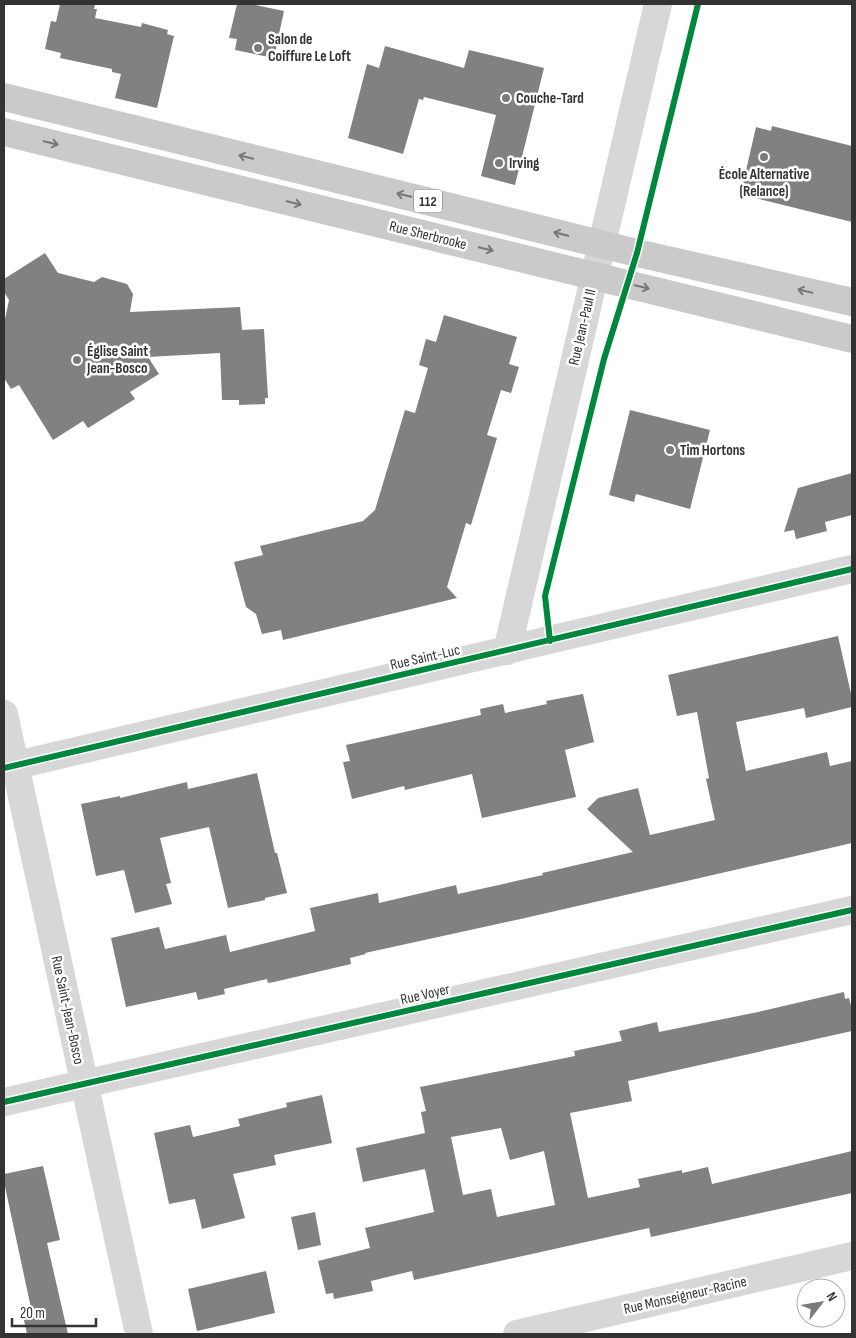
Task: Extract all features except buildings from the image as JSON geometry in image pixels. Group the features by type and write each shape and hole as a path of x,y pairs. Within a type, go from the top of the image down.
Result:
{"main road":[{"name":"112","path":"4,97 602,244 852,302"},
{"name":"Rue Sherbrooke","path":"4,132 852,339"}],"street":[{"name":"Rue Jean-Paul II","path":"507,651 658,4"},
{"name":"Rue Saint-Luc","path":"9,767 852,569"},
{"name":"Rue Saint-Jean-Bosco","path":"4,714 9,767 84,1084 139,1334"},
{"name":"Rue Voyer","path":"4,1102 852,910"},
{"name":"Rue Monseigneur-Racine","path":"517,1334 852,1256"}],"cycle path":[{"path":"550,641 545,596 604,359 637,253 698,4"},
{"path":"4,768 852,569"},
{"path":"4,1102 852,910"}],"place":[{"name":"Salon de Coiffure Le Loft","path":"258,48"},
{"name":"Couche-Tard","path":"506,98"},
{"name":"École Alternative (Relance)","path":"764,157"},
{"name":"Irving","path":"499,163"},
{"name":"Église Saint Jean-Bosco","path":"77,360"},
{"name":"Tim Hortons","path":"670,450"}]}
